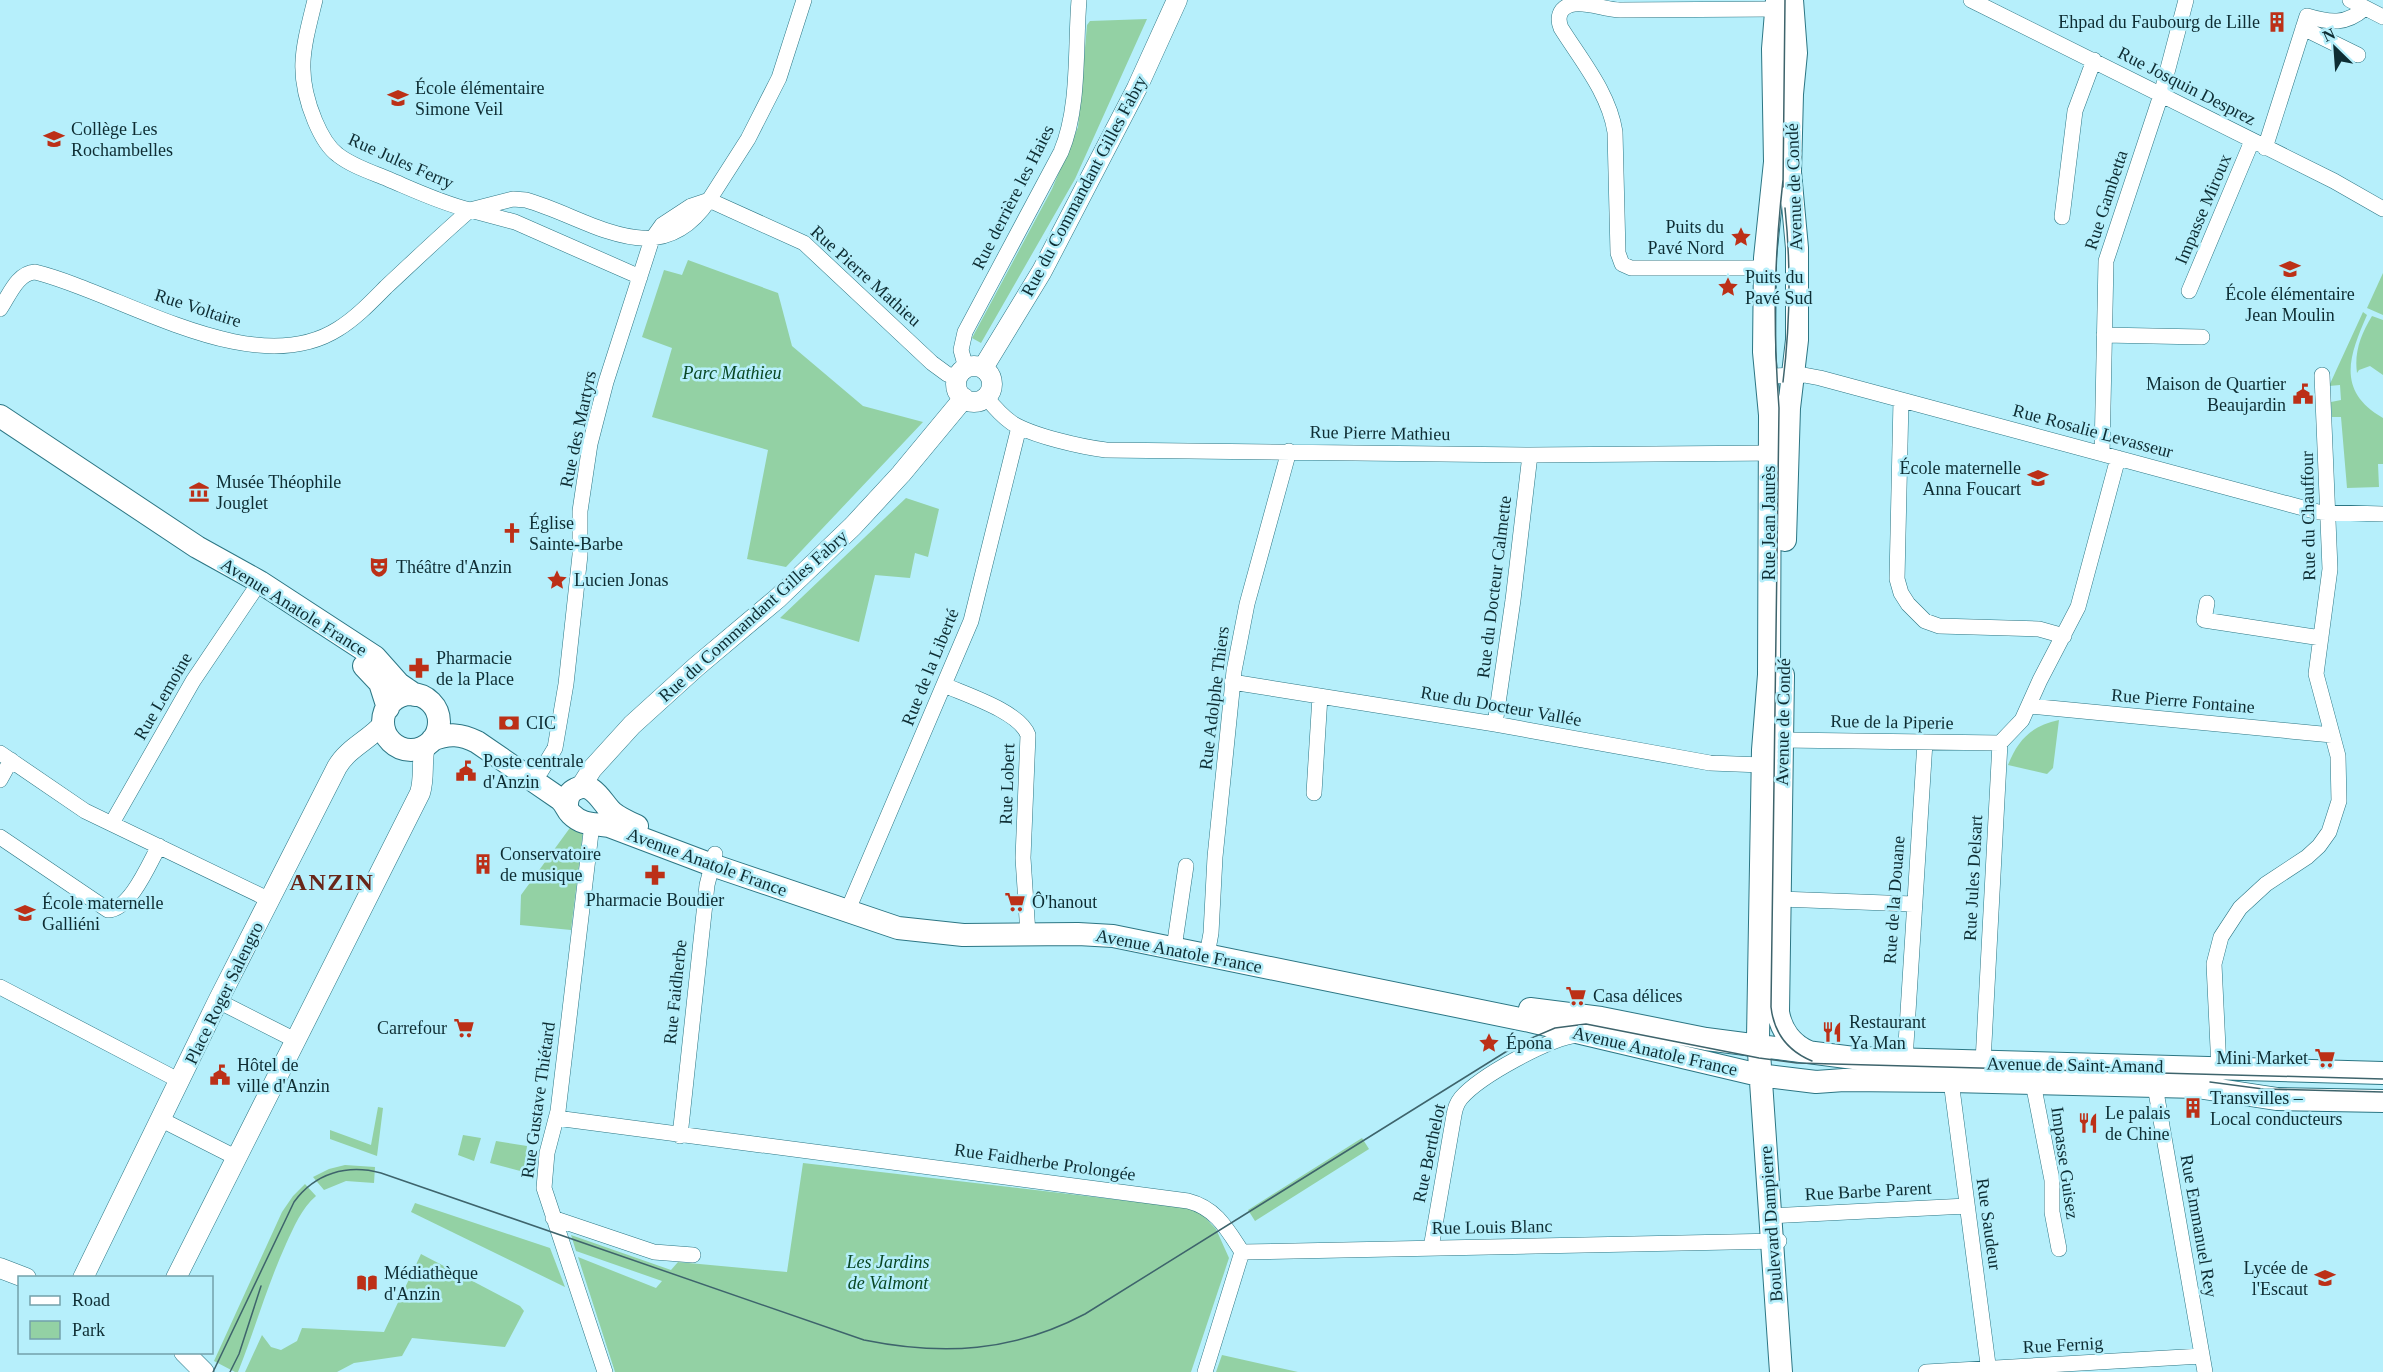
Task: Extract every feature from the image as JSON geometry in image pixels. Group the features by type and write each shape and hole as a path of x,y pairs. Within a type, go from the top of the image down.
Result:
{"main road":[{"name":"Rue Jean Jaurès","path":"1768,1048 1758,1018 1762,765 1769,675 1779,452 1770,415 1764,352 1765,268 1775,162 1773,49 1782,3"},
{"name":"Avenue de Condé","path":"1768,1048 1782,1026 1778,1012 1785,531 1779,452 1794,375 1797,340 1797,256 1790,172 1792,90 1796,52 1782,3"},
{"name":"Avenue Anatole France","path":"0,416 197,547 260,582 375,657 399,684 415,695"},
{"name":"Avenue Anatole France","path":"197,547 253,592 369,670 380,683 385,716"},
{"path":"415,695 426,699 436,710 439,726 429,743 412,750 398,747 388,737 385,716 399,697 415,695"},
{"name":"Avenue Anatole France","path":"436,710 445,718 476,728 574,794"},
{"name":"Avenue Anatole France","path":"429,743 448,735 466,737 574,794"},
{"name":"Avenue Anatole France","path":"574,794 588,788 599,813 629,823 714,859 849,907 935,922 1027,929 1093,923 1769,1076"},
{"name":"Avenue Anatole France","path":"574,794 573,816 584,823 599,813"},
{"name":"Avenue Anatole France","path":"1208,950 1524,1008 1601,1018 1699,1038 1768,1048"},
{"path":"1728,1042 1746,1033 1758,1018"},
{"path":"1782,1026 1793,1042 1813,1053"},
{"name":"Avenue de Saint-Amand","path":"1768,1048 1905,1060 2383,1072"},
{"name":"Boulevard Dampierre","path":"1768,1048 1781,1372"},
{"name":"Avenue de Saint-Amand","path":"1769,1076 1816,1082 1836,1080 1951,1081 2206,1088 2277,1099 2383,1101"},
{"path":"1777,1241 1791,1372"}],"street":[{"name":"Rue Jules Ferry","path":"315,0 301,78 313,117 330,147 348,161 445,202 515,222 640,277"},
{"path":"470,210 513,199 526,200 611,233 652,239 662,225 691,206 709,200 766,107 786,60 804,0"},
{"name":"Rue derrière les Haies","path":"969,372 961,350 965,332 1061,152 1068,132 1072,111 1079,0"},
{"name":"Rue du Commandant Gilles Fabry","path":"969,372 1047,261 1146,68 1177,0"},
{"name":"Rue Josquin Desprez","path":"1971,0 2334,181 2383,209"},
{"name":"Rue Gambetta","path":"2102,454 2106,261 2161,95 2186,0"},
{"path":"2350,0 2383,17"},
{"path":"1765,268 1631,268 1626,267 1620,261 1615,132 1612,118 1590,72 1558,20 1562,10 1573,4 1782,3"},
{"path":"2358,55 2303,28 2307,16 2327,22 2340,22 2353,18 2365,8"},
{"name":"Impasse Miroux","path":"2189,291 2258,144 2303,28"},
{"path":"2062,217 2075,111 2094,60"},
{"name":"Rue Pierre Mathieu","path":"709,200 804,243 932,363 947,374 969,372"},
{"name":"Rue Voltaire","path":"0,309 18,280 26,274 35,272 195,331 228,340 274,345 305,342 328,335 358,314 470,210"},
{"name":"Rue des Martyrs","path":"541,771 555,748 566,684 580,555 580,511 590,444 606,382 652,239"},
{"path":"2104,335 2202,337"},
{"path":"969,372 989,373 992,382 990,392 986,397 975,401 964,398 957,388 969,372"},
{"path":"1766,376 1794,375"},
{"name":"Rue Rosalie Levasseur","path":"1794,375 1820,378 2307,509 2329,513 2383,514"},
{"name":"Rue du Chauffour","path":"2219,1069 2214,970 2218,943 2240,908 2266,884 2314,851 2329,832 2337,809 2339,763 2317,681 2316,666 2330,579 2322,375"},
{"name":"Rue Pierre Mathieu","path":"986,397 1003,416 1019,427 1086,447 1106,450 1530,455 1779,452"},
{"name":"Rue du Commandant Gilles Fabry","path":"574,794 592,769 640,717 778,598 844,536 891,485 964,398"},
{"path":"1901,400 1896,571 1904,599 1925,621 1939,626 2039,629 2064,636"},
{"name":"Rue de la Liberté","path":"849,907 974,614 1019,427"},
{"name":"Rue Adolphe Thiers","path":"1208,950 1232,682 1247,604 1289,451"},
{"name":"Rue du Docteur Calmette","path":"1495,724 1513,600 1530,455"},
{"path":"2000,743 2018,726 2082,597 2118,458"},
{"name":"Rue Lemoine","path":"112,824 193,681 253,592"},
{"path":"2207,603 2204,620 2321,638"},
{"name":"Rue du Docteur Vallée","path":"1232,682 1495,724 1710,763 1762,765"},
{"name":"Rue Lobert","path":"945,685 1003,712 1027,731 1029,746 1023,858 1027,929"},
{"path":"1314,793 1320,696"},
{"name":"Rue Pierre Fontaine","path":"2029,706 2332,735"},
{"name":"Place Roger Salengro","path":"84,1276 218,1001 340,761 385,716"},
{"name":"Rue de la Piperie","path":"1783,740 2000,743"},
{"name":"Rue de la Douane","path":"1905,1060 1924,742"},
{"path":"177,1276 420,793 423,780 421,761 429,743"},
{"name":"Rue Jules Delsart","path":"1983,1062 2000,743"},
{"name":"Rue du Commandant Gilles Fabry","path":"599,813 601,773 610,749"},
{"path":"0,780 5,757 85,811 270,900"},
{"name":"Rue Gustave Thiétard","path":"599,813 556,1118 544,1184 553,1218 605,1372"},
{"path":"0,837 108,909 118,908 127,900 159,846"},
{"name":"Rue Faidherbe","path":"680,1136 706,885 714,859"},
{"path":"1175,943 1186,866"},
{"path":"1780,899 1913,904"},
{"path":"0,987 180,1081"},
{"path":"218,1001 297,1041"},
{"name":"Rue Berthelot","path":"1431,1248 1458,1102 1473,1087 1533,1050 1555,1040 1584,1035"},
{"name":"Rue Saudeur","path":"1951,1081 1989,1370"},
{"name":"Impasse Guisez","path":"2033,1083 2052,1180 2053,1217 2059,1249"},
{"name":"Rue Emmanuel Rey","path":"2155,1086 2205,1372"},
{"path":"556,1118 680,1136"},
{"path":"162,1120 237,1158"},
{"name":"Rue Faidherbe Prolongée","path":"680,1136 1179,1199 1203,1206 1220,1219 1242,1252"},
{"name":"Rue Barbe Parent","path":"1776,1215 1967,1206"},
{"path":"553,1218 654,1252 693,1256"},
{"name":"Rue Louis Blanc","path":"1242,1252 1777,1241"},
{"path":"1205,1372 1242,1252"},
{"path":"0,1268 21,1276"},
{"name":"Rue Fernig","path":"1926,1372 2202,1356"}],"green space":[{"path":"1147,19 1075,179 981,343 972,338 1052,189 1078,127 1087,25 1090,21"},
{"name":"Parc Mathieu","path":"688,260 778,293 792,346 863,406 923,422 786,567 747,559 768,450 652,417 672,348 642,337 664,270 682,275"},
{"path":"2383,273 2383,315 2367,308"},
{"path":"2363,312 2367,315 2355,345 2351,372 2358,396 2368,408 2383,418 2383,464 2378,464 2379,487 2347,488 2341,417 2332,417 2331,402 2341,400 2340,385 2329,386"},
{"path":"2372,316 2383,320 2383,375 2370,366 2357,373 2359,343"},
{"path":"906,498 939,509 928,557 915,553 910,578 875,575 859,642 780,618"},
{"path":"2059,720 2053,768 2047,774 2008,765 2016,748 2027,735 2041,726"},
{"path":"572,825 583,832 571,930 520,925 521,895"},
{"path":"378,1107 383,1108 377,1156 330,1139 330,1130 371,1145"},
{"path":"463,1135 481,1138 474,1161 458,1155"},
{"path":"1362,1138 1369,1149 1255,1221 1248,1210"},
{"path":"496,1141 527,1146 524,1172 490,1163"},
{"name":"Les Jardins de Valmont","path":"803,1163 1197,1209 1216,1229 1229,1258 1191,1372 615,1372 578,1257 656,1288 662,1281 576,1251 571,1235 671,1270 678,1262 787,1272"},
{"path":"345,1165 375,1167 374,1183 346,1181 324,1190 313,1177 329,1169"},
{"path":"305,1184 316,1196 302,1212 286,1244 238,1372 235,1372 214,1361 282,1212"},
{"path":"415,1203 550,1248 565,1287 411,1212"},
{"path":"421,1254 520,1306 524,1311 505,1347 412,1338 402,1356 354,1363 337,1372 245,1372 262,1335 271,1347 281,1350 297,1341 302,1328 384,1332"},
{"path":"1222,1355 1298,1372 1216,1372"}],"tram line":[{"path":"1783,187 1785,0"},
{"path":"1783,180 1775,294 1779,408 1771,1007 1775,1025 1789,1047 1812,1061"},
{"path":"1783,382 1789,295 1785,208"},
{"path":"213,1372 294,1202 312,1184 333,1173 344,1171 368,1170 381,1173 864,1340 893,1345 950,1349 1004,1343 1058,1327 1085,1314 1520,1043 1555,1028 1586,1024 1759,1058 1797,1063 2383,1079"},
{"path":"2210,1082 2263,1089 2383,1092"},
{"path":"230,1372 239,1354 261,1286"}],"place":[{"name":"Ehpad du Faubourg de Lille","path":"2277,22"},
{"name":"École élémentaire Simone Veil","path":"398,98"},
{"name":"Collège Les Rochambelles","path":"54,139"},
{"name":"Puits du Pavé Nord","path":"1741,237"},
{"name":"École élémentaire Jean Moulin","path":"2290,269"},
{"name":"Puits du Pavé Sud","path":"1728,287"},
{"name":"Maison de Quartier Beaujardin","path":"2303,394"},
{"name":"École maternelle Anna Foucart","path":"2038,478"},
{"name":"Musée Théophile Jouglet","path":"199,492"},
{"name":"Église Sainte-Barbe","path":"512,533"},
{"name":"Théâtre d'Anzin","path":"379,567"},
{"name":"Lucien Jonas","path":"557,580"},
{"name":"Pharmacie de la Place","path":"419,668"},
{"name":"CIC","path":"509,723"},
{"name":"Poste centrale d'Anzin","path":"466,771"},
{"name":"Conservatoire de musique","path":"483,864"},
{"name":"Pharmacie Boudier","path":"655,875"},
{"name":"Ô'hanout","path":"1015,902"},
{"name":"École maternelle Galliéni","path":"25,913"},
{"name":"Casa délices","path":"1576,996"},
{"name":"Carrefour","path":"464,1028"},
{"name":"Restaurant Ya Man","path":"1832,1032"},
{"name":"Épona","path":"1489,1043"},
{"name":"Mini Market","path":"2325,1058"},
{"name":"Hôtel de ville d'Anzin","path":"220,1075"},
{"name":"Transvilles – Local conducteurs","path":"2193,1108"},
{"name":"Le palais de Chine","path":"2088,1123"},
{"name":"Lycée de l'Escaut","path":"2325,1278"},
{"name":"Médiathèque d'Anzin","path":"367,1283"}],"district":[{"name":"ANZIN","path":"332,882"}]}
